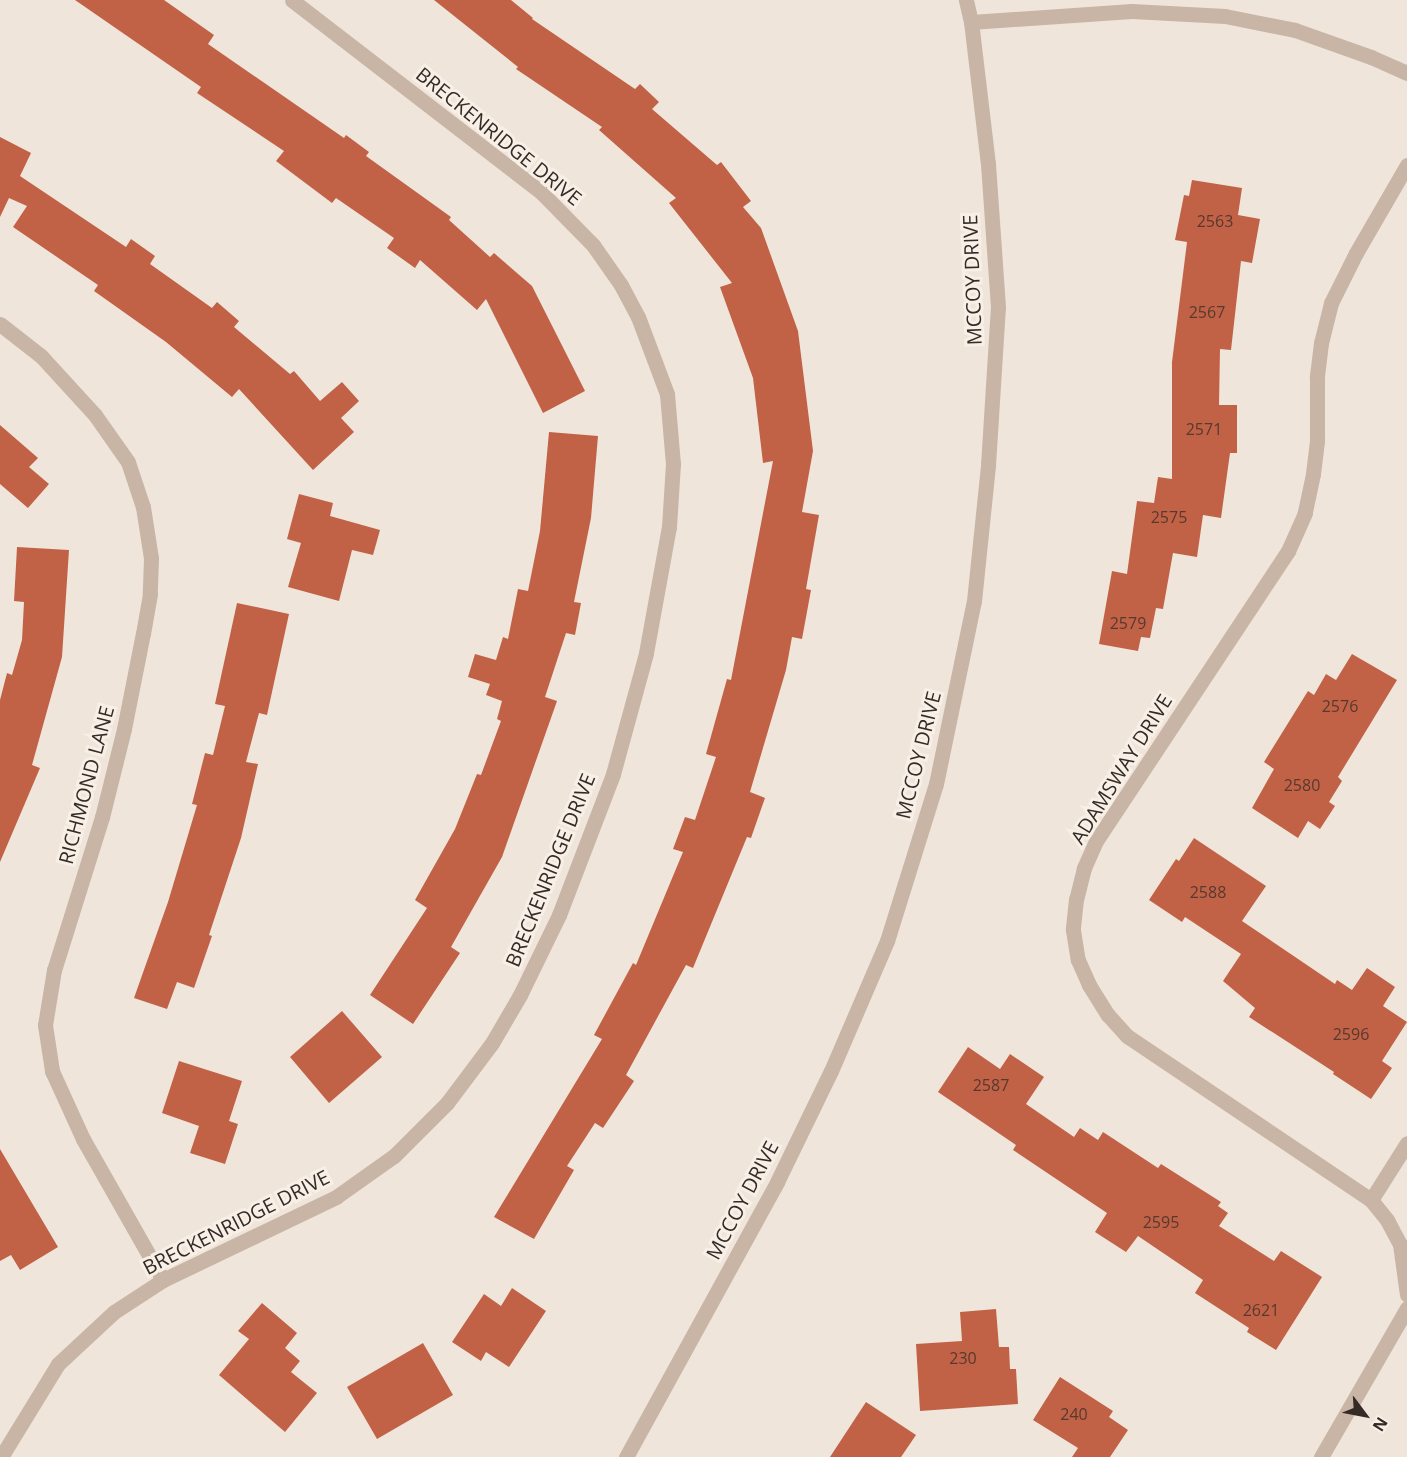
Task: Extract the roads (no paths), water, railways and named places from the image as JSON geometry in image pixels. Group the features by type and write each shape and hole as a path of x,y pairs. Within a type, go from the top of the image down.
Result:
{"street":[{"name":"BRECKENRIDGE DRIVE","path":"1,1457 58,1364 114,1312 164,1280 336,1197 393,1156 447,1103 492,1043 520,996 559,915 613,774 646,653 669,527 673,464 668,394 638,317 621,285 593,245 541,192 292,0"},
{"name":"MCCOY DRIVE","path":"626,1457 777,1182 831,1071 887,941 936,784 974,601 988,465 998,308 988,164 971,22 966,0"},
{"path":"971,22 1132,11 1225,16 1294,30 1371,57 1407,73"},
{"name":"ADAMSWAY DRIVE","path":"1407,165 1356,253 1331,303 1321,343 1317,378 1317,441 1305,513 1288,551 1096,841 1084,868 1076,899 1073,930 1078,960 1089,985 1108,1015 1127,1036 1371,1200 1387,1220 1400,1244 1407,1294"},
{"name":"RICHMOND LANE","path":"0,324 41,356 95,415 128,462 152,558 150,594 124,729 102,817 54,970 45,1025 52,1071 83,1139 164,1280"},
{"path":"1371,1200 1407,1143"},
{"path":"1321,1457 1407,1308"}]}
